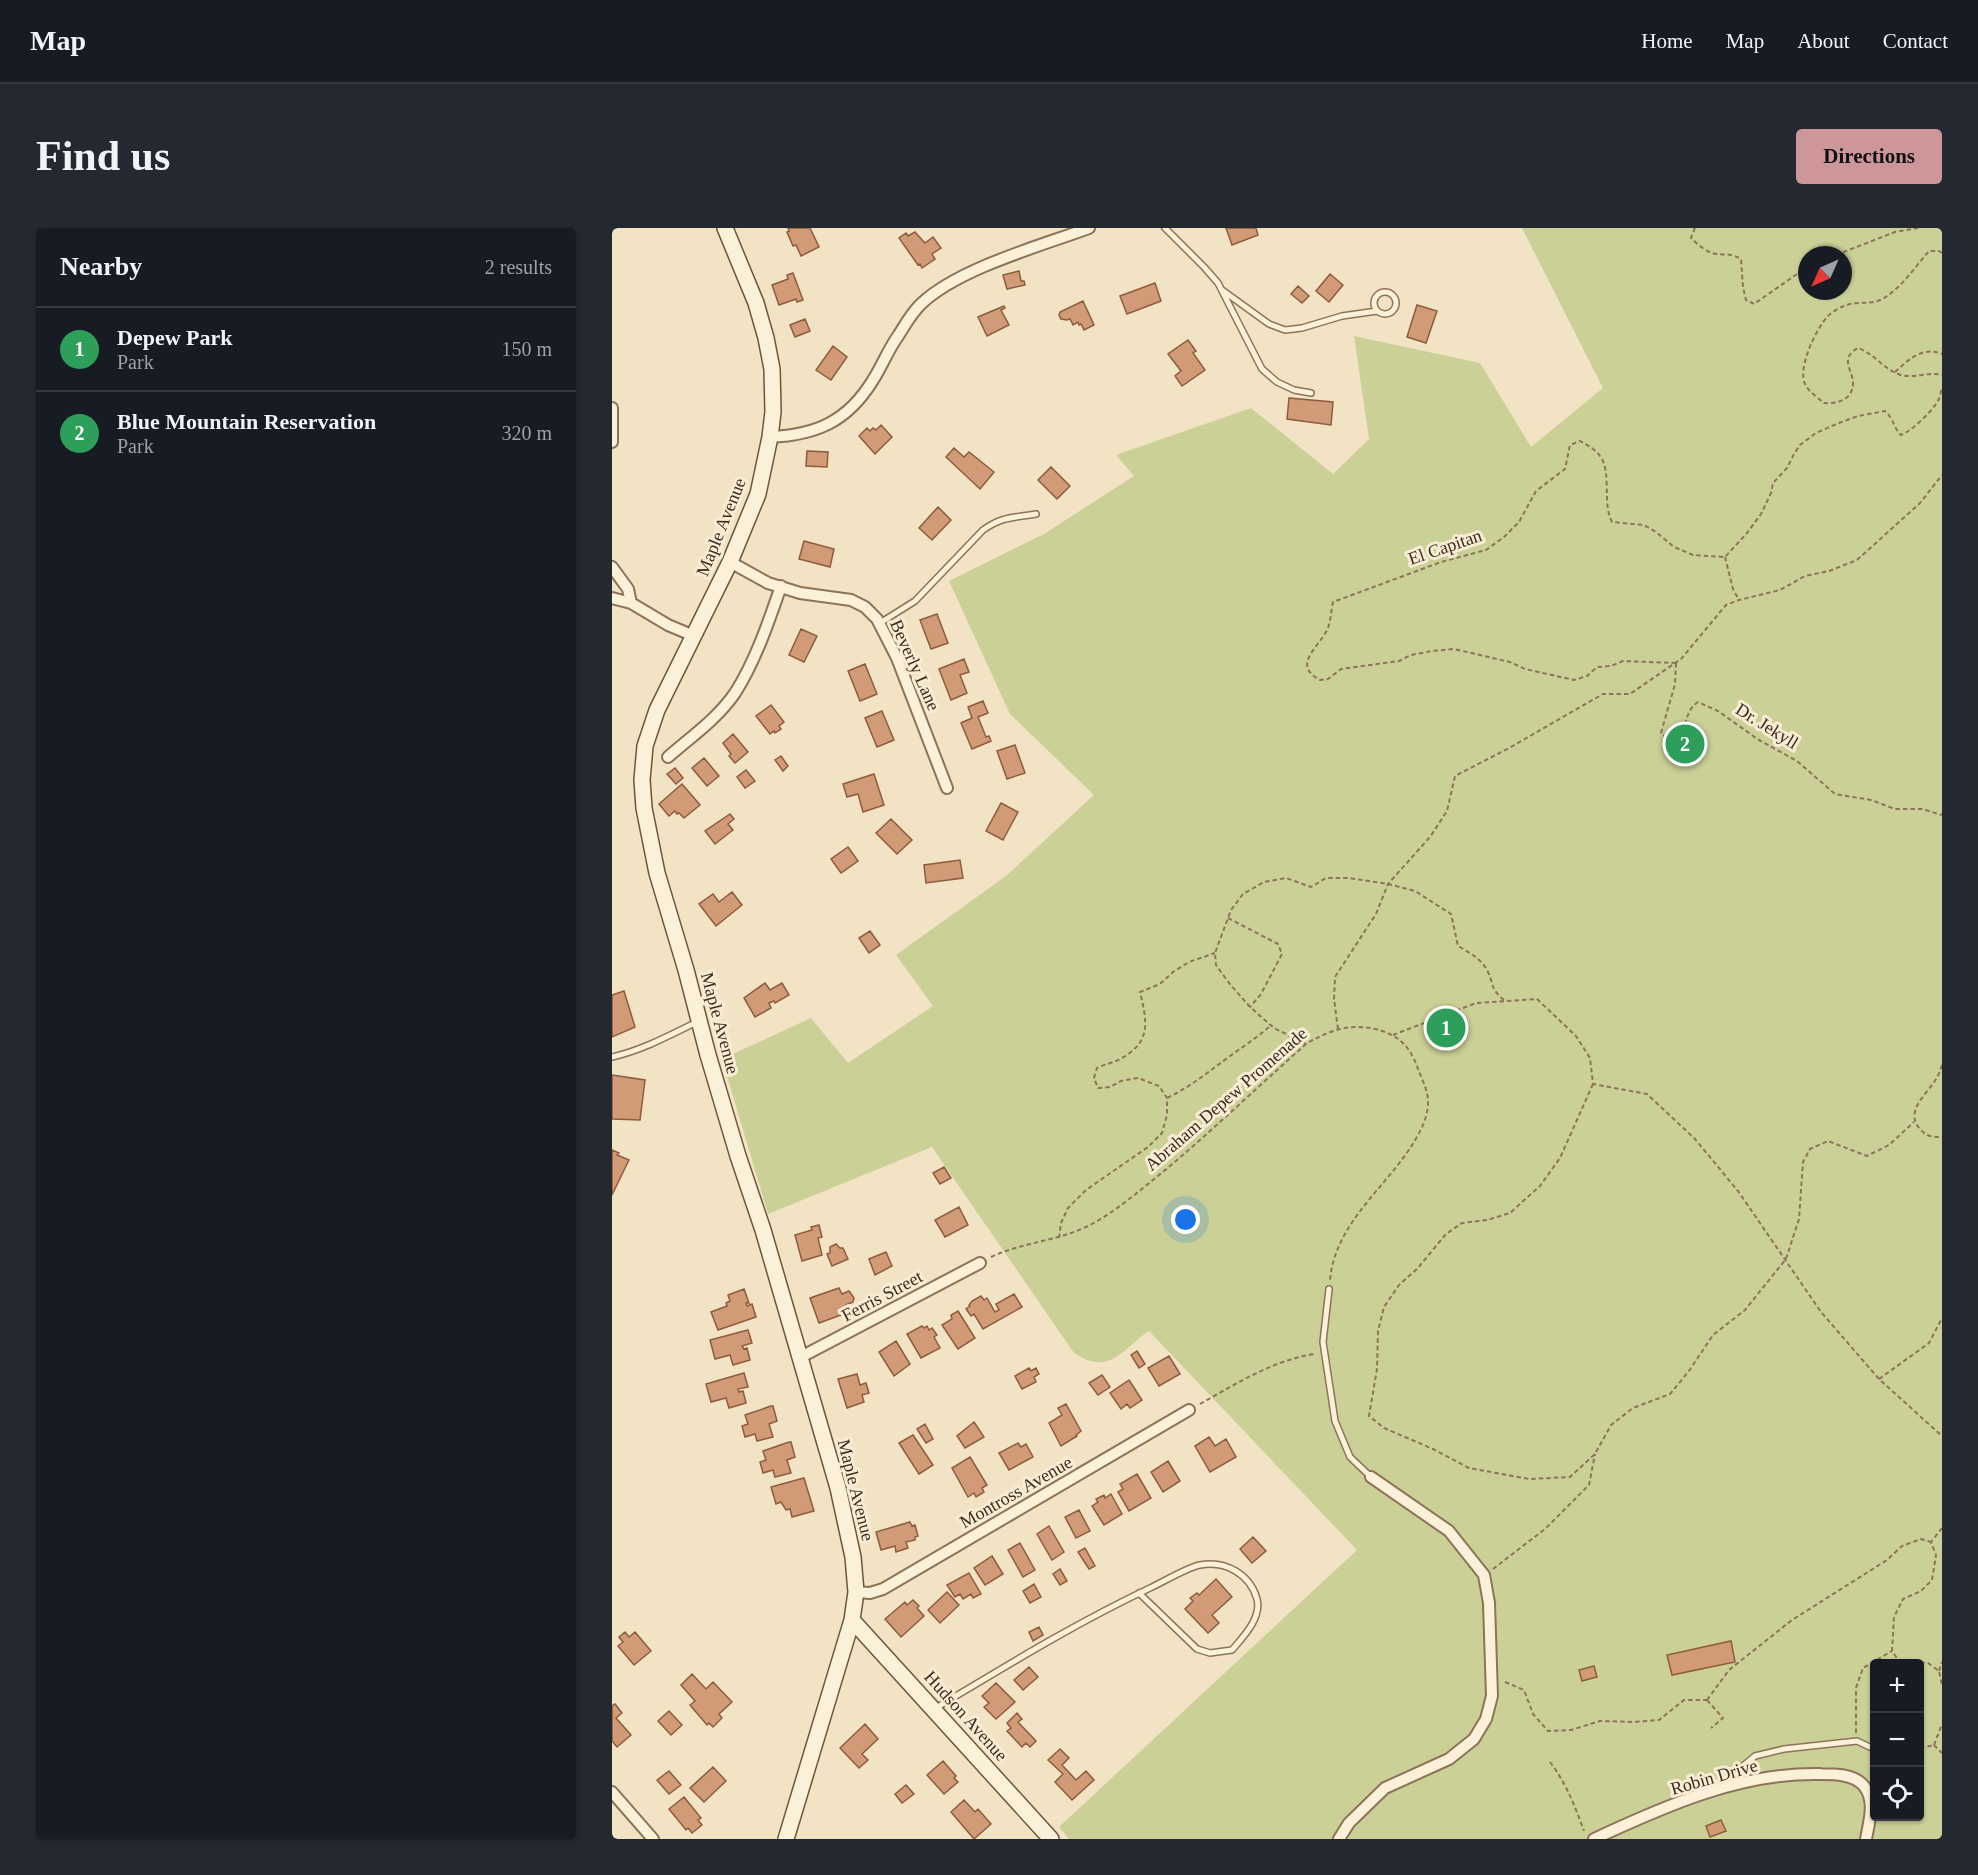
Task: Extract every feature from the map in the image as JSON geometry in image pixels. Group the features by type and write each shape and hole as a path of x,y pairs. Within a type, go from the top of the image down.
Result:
{"street":[{"name":"Maple Avenue","path":"725,228 756,303 766,338 772,369 773,412 770,437 758,494 730,562 657,710 645,746 642,780 644,808 657,873 738,1156 763,1230 838,1488 853,1557 856,1592 852,1620 786,1839"},
{"path":"770,437 794,436 821,428 835,422 848,411 874,380 889,349 913,312 922,302 949,283 992,264 1089,228"},
{"path":"612,408 612,442"},
{"name":"Beverly Lane","path":"730,562 768,582 800,593 851,600 865,607 880,623 897,658 947,788"},
{"path":"612,567 628,589 631,603"},
{"path":"668,757 704,726 734,693 746,672 781,586"},
{"path":"612,598 631,603 661,622 693,636"},
{"name":"Ferris Street","path":"799,1358 980,1263"},
{"name":"Montross Avenue","path":"856,1592 870,1593 883,1589 1190,1410"},
{"path":"1341,1838 1349,1823 1385,1788 1449,1759 1474,1739 1486,1719 1492,1696 1489,1603 1485,1575 1449,1532 1371,1477"},
{"name":"Hudson Avenue","path":"852,1620 1051,1839"},
{"name":"Robin Drive","path":"1594,1839 1702,1794 1732,1785 1779,1776 1841,1774 1863,1784 1870,1798"},
{"path":"612,1792 653,1839"},
{"name":"Robin Drive","path":"1866,1839 1870,1820"}],"lane":[{"path":"1165,228 1204,267 1220,289 1262,369 1277,382 1294,390 1311,393"},
{"path":"1220,289 1269,324 1280,329 1302,328 1342,316 1377,311 1387,314 1393,310 1396,301 1392,294 1382,292 1376,296 1374,304 1377,311"},
{"path":"880,623 915,601 978,534 995,521 1036,514"},
{"path":"612,1057 653,1044 699,1021"},
{"path":"1329,1289 1323,1342 1335,1421 1350,1457 1371,1477"},
{"path":"934,1709 1042,1644 1139,1593 1200,1565 1230,1566 1250,1583 1258,1601 1254,1620 1232,1650 1210,1653 1197,1648 1139,1593"},
{"path":"1732,1785 1743,1766 1755,1756 1784,1749 1857,1742 1870,1747"}],"path":[{"path":"1695,228 1691,238 1696,243 1712,253 1733,254 1741,259 1746,300 1754,304 1798,273"},
{"path":"1852,249 1895,232 1918,228"},
{"path":"1942,254 1939,250 1929,251 1883,299 1877,302 1845,306 1828,316 1817,331 1807,354 1803,376 1805,384 1824,403 1836,404 1846,399 1851,393 1853,384 1848,361 1854,349 1857,348 1865,350 1895,372 1908,376 1942,375"},
{"path":"1895,372 1920,352 1932,350 1942,354"},
{"path":"1739,600 1733,589 1725,557 1754,525 1769,499 1773,483 1787,468 1796,449 1823,429 1849,419 1885,411 1901,435 1908,432 1933,407 1942,387"},
{"name":"El Capitan","path":"1676,663 1623,661 1611,666 1597,667 1587,676 1574,680 1454,649 1411,655 1399,661 1341,669 1328,679 1320,681 1312,676 1308,667 1310,653 1328,628 1333,602 1441,562 1486,550 1520,522 1536,491 1566,469 1570,445 1580,441 1601,457 1605,476 1607,514 1612,522 1644,525 1674,547 1693,555 1725,557"},
{"path":"1338,1029 1334,999 1335,977 1376,914 1388,884 1430,837 1447,811 1455,776 1603,694 1630,694 1676,663 1726,605 1780,590 1805,576 1857,560 1920,503 1942,475"},
{"name":"Dr. Jekyll","path":"1676,663 1675,684 1661,733 1666,738 1673,740 1683,732 1691,707 1698,702 1709,706 1759,740 1797,761 1835,794 1871,800 1895,809 1922,809 1942,815"},
{"path":"1306,1044 1271,1025 1250,1007 1216,965 1215,952 1231,910 1243,894 1264,882 1286,878 1311,887 1326,878 1349,878 1415,891 1451,914 1458,946 1477,957 1488,970 1494,991 1505,1001"},
{"path":"1228,918 1278,944 1282,954 1261,994 1250,1007"},
{"path":"1059,1238 1061,1223 1068,1208 1086,1190 1148,1148 1162,1133 1167,1116 1167,1098 1159,1086 1138,1078 1121,1081 1110,1087 1098,1088 1094,1078 1097,1068 1119,1059 1139,1046 1146,1020 1140,992 1160,984 1189,962 1215,952"},
{"path":"1392,1035 1476,1004 1537,999 1576,1036 1590,1058 1593,1084 1560,1158 1540,1186 1510,1213 1462,1224 1446,1234 1417,1269 1399,1285 1384,1307 1378,1331 1377,1369 1369,1416 1384,1428 1433,1449 1469,1468 1529,1479 1570,1477 1595,1454"},
{"path":"1167,1098 1190,1087 1227,1058 1257,1039 1271,1025"},
{"name":"Abraham Depew Promenade","path":"980,1263 1004,1251 1059,1238 1111,1213 1193,1146 1306,1044 1326,1032 1338,1029 1354,1026 1374,1028 1392,1035 1412,1052 1426,1088 1428,1103 1424,1124 1405,1157 1345,1233 1335,1251 1329,1289"},
{"path":"1942,1065 1936,1080 1919,1100 1913,1118 1914,1122 1930,1137 1942,1137"},
{"path":"1593,1084 1647,1094 1695,1139 1738,1191 1821,1312 1879,1379 1942,1436"},
{"path":"1485,1575 1545,1530 1588,1485 1595,1454 1611,1425 1633,1408 1670,1394 1689,1371 1713,1335 1745,1310 1786,1259 1799,1219 1803,1162 1810,1149 1828,1141 1867,1156 1889,1145 1914,1122"},
{"path":"1879,1379 1929,1343 1942,1318"},
{"path":"1190,1410 1255,1373 1306,1355 1324,1353"},
{"path":"1931,1542 1942,1528"},
{"path":"1707,1700 1729,1670 1792,1620 1887,1560 1902,1546 1921,1539 1931,1542"},
{"path":"1931,1542 1936,1555 1932,1580 1921,1591 1903,1599 1894,1617 1892,1651 1899,1661 1928,1663 1939,1671"},
{"path":"1857,1742 1856,1688 1863,1668 1892,1651"},
{"path":"1942,1662 1939,1671 1942,1685"},
{"path":"1492,1676 1524,1690 1533,1714 1548,1731 1571,1730 1600,1721 1659,1720 1684,1700 1707,1700 1723,1718 1711,1728"},
{"path":"1934,1745 1942,1725"},
{"path":"1924,1747 1934,1745"},
{"path":"1934,1745 1942,1753"},
{"path":"1550,1762 1560,1774 1570,1794 1587,1839"}],"green space":[{"path":"1522,228 1942,228 1942,1839 1069,1839 1059,1827 1357,1550 1149,1331 1115,1358 1106,1361 1086,1360 1074,1353 932,1147 768,1214 722,1059 811,1018 848,1063 933,1006 896,955 1006,876 1094,795 1010,714 949,581 1044,534 1134,476 1116,455 1251,408 1333,474 1369,439 1354,336 1480,363 1531,447 1603,388"}],"building":[{"path":"788,228 810,228 819,247 801,256 796,245 793,246 787,232"},
{"path":"1226,228 1256,228 1258,235 1232,245"},
{"path":"915,232 925,243 933,237 941,248 932,254 935,259 922,268 899,238 906,233 908,236"},
{"path":"1019,271 1021,281 1024,281 1025,285 1007,289 1003,275"},
{"path":"793,273 803,300 797,302 796,299 779,305 772,285 788,279 787,275"},
{"path":"1330,274 1343,285 1329,302 1316,291"},
{"path":"1155,283 1161,301 1127,314 1120,296"},
{"path":"1298,286 1309,296 1302,303 1291,294"},
{"path":"1083,301 1094,325 1084,330 1078,322 1073,325 1070,319 1061,319 1059,315 1060,312"},
{"path":"1417,305 1437,311 1426,343 1407,337"},
{"path":"1004,306 1005,308 1001,310 1009,325 987,336 978,317"},
{"path":"805,319 810,331 795,337 790,325"},
{"path":"1188,340 1196,351 1193,353 1205,370 1182,386 1175,376 1181,371 1168,354"},
{"path":"833,346 847,357 831,380 816,370"},
{"path":"1289,398 1333,402 1331,425 1287,419"},
{"path":"881,425 892,437 875,454 859,436 867,428 870,431 873,428 876,430"},
{"path":"954,448 964,457 969,452 994,472 980,489 946,457"},
{"path":"807,451 828,452 827,467 806,466"},
{"path":"1051,467 1070,486 1057,499 1038,480"},
{"path":"938,507 951,520 932,540 919,528"},
{"path":"804,541 834,549 830,567 799,559"},
{"path":"937,614 948,643 931,649 920,620"},
{"path":"801,629 817,636 804,662 789,655"},
{"path":"964,659 969,672 960,675 967,693 951,700 939,669"},
{"path":"865,664 877,694 860,701 848,671"},
{"path":"983,701 988,713 978,717 986,737 989,736 991,741 972,749 961,723 972,718 968,707"},
{"path":"771,705 784,722 779,726 781,729 770,734 756,716"},
{"path":"882,711 894,740 877,747 865,718"},
{"path":"733,734 748,752 735,763 723,743"},
{"path":"1015,745 1025,773 1007,779 997,751"},
{"path":"781,756 788,766 783,771 775,760"},
{"path":"704,758 719,776 707,786 692,768"},
{"path":"675,768 683,778 676,784 667,774"},
{"path":"746,770 755,781 745,788 737,777"},
{"path":"874,774 884,805 863,812 858,794 847,797 843,784"},
{"path":"682,784 700,805 684,818 675,811 669,816 659,804"},
{"path":"1001,803 1018,812 1003,840 986,831"},
{"path":"730,814 734,819 728,824 733,830 715,844 705,831"},
{"path":"891,819 912,840 897,854 876,833"},
{"path":"848,847 858,861 841,873 831,859"},
{"path":"960,860 963,878 926,883 924,865"},
{"path":"732,892 742,905 716,926 699,904 713,894 719,902"},
{"path":"870,931 880,945 869,953 859,938"},
{"path":"765,983 770,990 782,983 789,995 775,1003 774,1001 769,1003 771,1008 755,1017 744,998"},
{"path":"624,991 635,1027 612,1037 612,995"},
{"path":"612,1075 645,1080 640,1120 612,1119"},
{"path":"612,1150 629,1160 612,1195"},
{"path":"944,1167 951,1178 940,1184 933,1173"},
{"path":"959,1207 968,1225 945,1237 935,1220"},
{"path":"819,1225 822,1237 818,1238 822,1255 802,1261 795,1235 812,1230 811,1227"},
{"path":"836,1244 843,1248 848,1259 832,1266 827,1254 830,1253 830,1247"},
{"path":"886,1252 892,1266 875,1275 869,1259"},
{"path":"839,1288 842,1294 849,1291 854,1298 853,1302 846,1305 849,1312 819,1323 810,1298"},
{"path":"744,1289 749,1303 746,1303 747,1306 752,1304 756,1317 718,1330 711,1312 727,1306 726,1303 730,1301 728,1295"},
{"path":"1014,1294 1022,1307 983,1329 974,1314 971,1316 966,1309 972,1301 981,1296 984,1300 987,1298 995,1312 999,1310 996,1304"},
{"path":"958,1311 975,1338 958,1349 942,1325 952,1319 951,1315"},
{"path":"922,1326 924,1328 927,1326 929,1330 932,1328 937,1335 934,1337 940,1348 921,1358 907,1334"},
{"path":"748,1330 752,1343 742,1346 744,1349 747,1348 750,1360 733,1365 730,1355 715,1359 710,1340"},
{"path":"896,1341 910,1364 894,1376 879,1352"},
{"path":"1137,1351 1145,1364 1139,1368 1131,1355"},
{"path":"1169,1356 1180,1374 1159,1386 1148,1368"},
{"path":"1029,1368 1031,1371 1036,1368 1039,1374 1034,1377 1036,1382 1022,1389 1015,1376"},
{"path":"744,1373 748,1387 738,1389 739,1392 743,1391 746,1403 729,1408 726,1398 711,1402 706,1384"},
{"path":"857,1374 860,1385 866,1383 869,1393 862,1395 864,1402 847,1408 838,1379"},
{"path":"1102,1375 1110,1387 1098,1395 1089,1383"},
{"path":"1129,1380 1142,1400 1130,1408 1127,1404 1121,1409 1110,1393"},
{"path":"1066,1404 1081,1431 1061,1446 1049,1423 1062,1415 1058,1408"},
{"path":"773,1406 777,1421 769,1424 773,1437 757,1441 755,1434 745,1437 742,1426 748,1424 745,1415"},
{"path":"974,1422 984,1437 965,1448 957,1436"},
{"path":"925,1424 933,1439 926,1443 917,1429"},
{"path":"913,1435 933,1465 919,1474 899,1443"},
{"path":"1209,1437 1215,1446 1226,1439 1236,1457 1210,1472 1195,1446"},
{"path":"791,1442 795,1457 787,1460 791,1473 775,1477 773,1470 763,1473 760,1462 766,1460 763,1451"},
{"path":"1018,1443 1021,1447 1026,1444 1033,1457 1009,1470 999,1453"},
{"path":"970,1457 987,1485 982,1488 984,1492 976,1497 974,1493 968,1497 952,1468"},
{"path":"1168,1461 1180,1481 1163,1492 1151,1472"},
{"path":"1137,1474 1151,1498 1129,1511 1118,1492 1123,1489 1120,1484"},
{"path":"804,1478 814,1511 792,1517 790,1509 786,1510 781,1502 776,1504 771,1487"},
{"path":"1111,1494 1122,1514 1104,1525 1092,1506 1098,1502 1096,1499 1104,1495 1105,1498"},
{"path":"1079,1510 1090,1531 1076,1538 1065,1517"},
{"path":"910,1522 912,1526 915,1525 918,1536 915,1540 906,1542 908,1548 896,1552 895,1546 881,1550 876,1532"},
{"path":"1049,1526 1064,1552 1052,1560 1037,1534"},
{"path":"1253,1537 1266,1551 1252,1563 1240,1549"},
{"path":"1020,1543 1035,1570 1023,1577 1008,1550"},
{"path":"1085,1548 1095,1566 1089,1569 1078,1552"},
{"path":"992,1556 1003,1574 985,1585 974,1568"},
{"path":"1060,1569 1067,1581 1060,1585 1053,1574"},
{"path":"969,1573 981,1594 973,1598 971,1594 963,1599 960,1594 955,1597 947,1585"},
{"path":"1216,1579 1232,1597 1212,1615 1219,1623 1208,1633 1185,1609 1193,1601 1190,1598 1197,1593 1199,1595"},
{"path":"1034,1584 1041,1597 1030,1603 1023,1591"},
{"path":"947,1592 959,1605 940,1623 928,1610"},
{"path":"913,1600 924,1616 901,1637 885,1619 905,1602 907,1605"},
{"path":"1039,1627 1043,1635 1033,1641 1029,1632"},
{"path":"625,1632 629,1637 635,1632 651,1651 634,1665 618,1646 623,1642 619,1637"},
{"path":"1731,1641 1735,1662 1672,1675 1667,1655"},
{"path":"1594,1666 1597,1677 1582,1681 1579,1670"},
{"path":"1029,1667 1038,1677 1023,1690 1014,1680"},
{"path":"692,1674 706,1689 713,1682 732,1702 719,1714 722,1718 713,1727 709,1723 707,1725 690,1705 695,1701 681,1685"},
{"path":"996,1683 1015,1702 996,1719 984,1707 989,1703 982,1696"},
{"path":"615,1704 622,1713 616,1718 631,1735 617,1747 612,1741 612,1706"},
{"path":"669,1711 682,1725 671,1735 658,1721"},
{"path":"1017,1713 1022,1719 1018,1722 1036,1741 1030,1747 1026,1743 1022,1747 1007,1731 1011,1728 1007,1723"},
{"path":"865,1724 878,1739 862,1754 868,1760 859,1768 840,1748"},
{"path":"1060,1749 1069,1758 1062,1765 1076,1780 1086,1771 1094,1780 1072,1800 1055,1782 1063,1774 1048,1760"},
{"path":"943,1761 956,1776 954,1778 958,1782 944,1794 927,1775"},
{"path":"713,1767 726,1781 704,1802 690,1788"},
{"path":"669,1771 681,1785 669,1794 657,1780"},
{"path":"906,1785 914,1794 902,1803 895,1794"},
{"path":"684,1797 701,1818 698,1820 702,1825 692,1833 688,1828 686,1830 669,1809"},
{"path":"964,1800 975,1812 978,1809 991,1824 974,1839 951,1812"},
{"path":"1721,1820 1726,1831 1710,1837 1706,1826"}],"place":[{"name":"Blue Mountain Reservation","path":"1685,744"},
{"name":"Depew Park","path":"1446,1028"}]}
